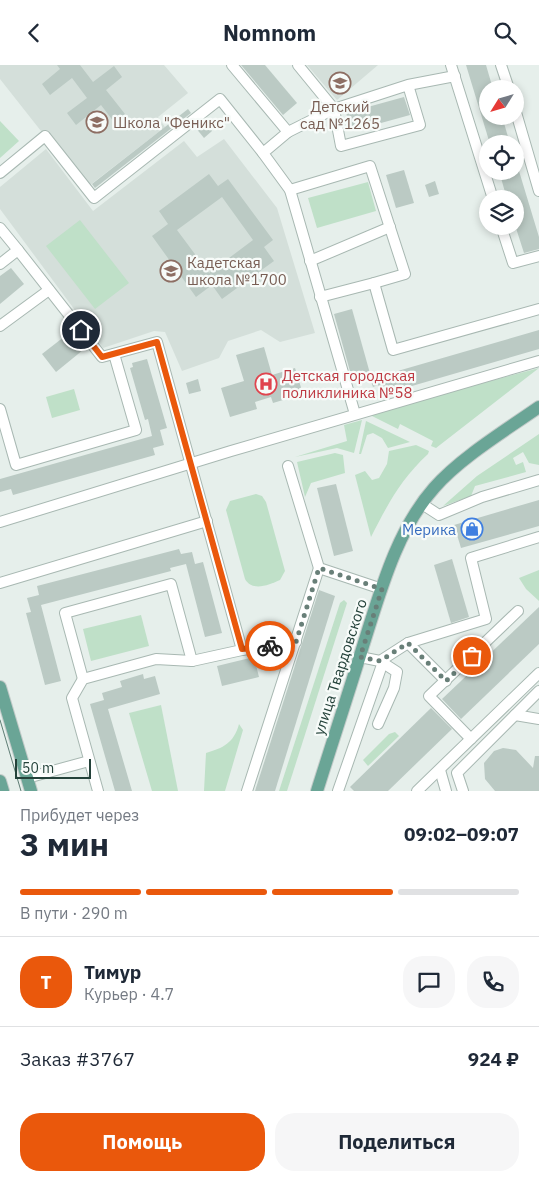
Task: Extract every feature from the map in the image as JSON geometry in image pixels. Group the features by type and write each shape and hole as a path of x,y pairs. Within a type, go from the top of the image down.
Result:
{"main road":[{"name":"улица Твардовского","path":"317,791 382,589 400,543 422,504 435,486 457,466 537,411"},
{"path":"0,687 31,791"},
{"path":"0,781 3,791"}],"lane":[{"path":"232,65 288,132"},
{"path":"298,65 334,109 341,145 420,125 408,85"},
{"path":"451,65 490,190"},
{"path":"501,65 506,80"},
{"path":"263,153 288,132 334,109 408,85 455,76"},
{"path":"0,173 45,136 94,198 220,99 290,190 355,414"},
{"path":"520,125 539,191"},
{"path":"290,190 370,166 406,274 320,297"},
{"path":"310,261 390,227"},
{"path":"0,228 102,357 157,342 242,649"},
{"path":"504,235 512,263 539,256"},
{"path":"0,264 18,250"},
{"path":"374,283 393,351 539,309"},
{"path":"0,326 49,290"},
{"path":"0,409 16,465 136,430 114,354"},
{"path":"0,522 355,414 539,361"},
{"path":"247,791 319,568 288,466"},
{"path":"422,504 439,515 482,497 539,480"},
{"path":"0,583 207,521"},
{"path":"338,791 382,661 408,643 486,619 471,558 539,537"},
{"path":"319,568 382,589"},
{"path":"83,679 65,613 171,585 192,661"},
{"path":"471,739 429,697 518,611"},
{"path":"98,791 72,698 83,679 156,659 192,661 242,649 296,642"},
{"path":"408,643 446,681"},
{"path":"360,657 382,661 397,672 397,678 378,724"},
{"path":"417,791 539,673"},
{"path":"463,791 457,773 539,691"},
{"path":"515,715 539,719"},
{"path":"27,778 89,761"},
{"path":"440,770 446,791"}],"shaded area":[{"name":"Школа \"Феникс\"","path":"0,65 164,65 188,93 158,117 165,127 90,185 51,134 41,131 0,79"},
{"name":"Детский сад №1265","path":"307,65 378,65 337,100"},
{"name":"Кадетская школа №1700","path":"224,139 277,208 315,333 280,342 261,330 228,341 219,358 182,371 165,332 154,331 103,348 0,209 0,187 46,149 93,211 184,141 197,157"}],"green space":[{"path":"0,121 19,141 0,158"},
{"path":"368,182 376,211 317,228 308,198"},
{"path":"80,220 129,283 95,309 46,246"},
{"path":"539,368 436,448 431,446 433,441 400,424 398,429 368,414"},
{"path":"74,389 80,410 52,418 46,397"},
{"path":"362,420 354,453 337,448 295,457 347,441 344,425"},
{"path":"366,421 410,442 388,448 382,438 373,433 367,435 361,454 359,454"},
{"path":"539,434 539,465 529,463 523,452 513,458 516,465 523,462 526,472 475,486 471,496 443,506 477,476"},
{"path":"416,445 429,451 428,454 402,483 371,537 355,475 365,471 372,480 379,478 387,464 389,451"},
{"path":"335,453 343,455 345,473 311,483 305,497 297,462"},
{"path":"256,494 262,496 266,502 285,571 280,580 261,586 252,585 245,579 226,510 230,501"},
{"path":"539,570 539,601 526,589 519,578"},
{"path":"344,600 347,603 287,791 279,791 340,603"},
{"path":"141,615 149,646 91,661 83,629"},
{"path":"161,705 178,791 152,791 129,713"},
{"path":"239,724 243,730 225,791 204,791 206,753 227,744 234,736"},
{"path":"395,732 399,736 368,766 363,760 389,734"}],"building":[{"path":"57,65 80,65 93,82 114,66 122,77 106,90 125,114 114,122 101,105 76,125 67,113 87,98 72,78 50,95 42,84 60,69"},
{"path":"241,65 265,65 297,103 283,115"},
{"path":"466,65 486,65 490,80 479,80 479,108"},
{"path":"404,97 410,115 352,131 346,113"},
{"path":"188,109 191,113 95,188 92,184"},
{"path":"204,120 212,131 204,138 195,127"},
{"path":"484,125 505,125 507,135 487,135"},
{"path":"404,170 414,203 396,208 386,175"},
{"path":"209,174 218,186 228,179 273,240 264,247 274,261 222,299 212,285 196,297 152,236 168,224 159,211","holes":["222,197 253,240 209,273 177,230"]},
{"path":"502,180 522,180 539,237 539,249 524,253 518,235 524,235 524,190 504,190"},
{"path":"435,181 439,194 429,197 425,185"},
{"path":"11,268 24,284 0,304 0,276"},
{"path":"352,309 371,377 353,382 334,314"},
{"path":"539,330 539,349 381,395 378,385 373,387 370,379"},
{"path":"69,333 83,350 56,372 42,354"},
{"name":"Детская городская поликлиника №58","path":"264,347 272,375 295,368 303,394 273,403 271,397 255,402 257,409 230,417 221,388 244,381 236,355"},
{"path":"147,359 167,428 160,430 164,445 153,448 155,455 13,495 11,489 0,492 0,479 152,436 148,419 145,420 130,368 133,367 132,363"},
{"path":"198,379 201,391 189,394 186,383"},
{"path":"336,484 353,551 334,556 317,488"},
{"path":"539,500 539,526 461,548 454,525"},
{"path":"179,549 181,554 192,552 195,564 203,562 222,633 205,637 186,564 170,568 171,571 41,605 61,681 45,685 26,613 31,612 27,598 39,595 37,586"},
{"path":"452,559 469,617 451,623 434,565"},
{"path":"319,590 335,596 275,791 255,791"},
{"path":"539,607 539,644 461,719 442,699"},
{"path":"254,657 259,677 222,686 217,666"},
{"path":"143,674 144,679 155,676 160,694 108,709 132,791 115,791 90,704 104,700 102,693 122,687 120,681"},
{"path":"431,708 452,729 388,791 354,791 350,787"},
{"path":"503,748 516,750 533,768 535,756 539,756 539,791 495,791 485,779 484,763 494,751"}],"tram line":[{"path":"0,720 21,791"}],"way so far":[{"path":"270,646 296,642 319,568 382,589 360,657 380,661 408,643 446,681 472,656"}],"place":[{"name":"Детский сад №1265","path":"340,83"},
{"name":"Школа \"Феникс\"","path":"97,122"},
{"name":"Кадетская школа №1700","path":"171,271"},
{"name":"Детская городская поликлиника №58","path":"266,384"},
{"name":"Мерика","path":"472,529"}],"route":[{"path":"81,330 102,357 157,342 242,649 270,646"}]}
